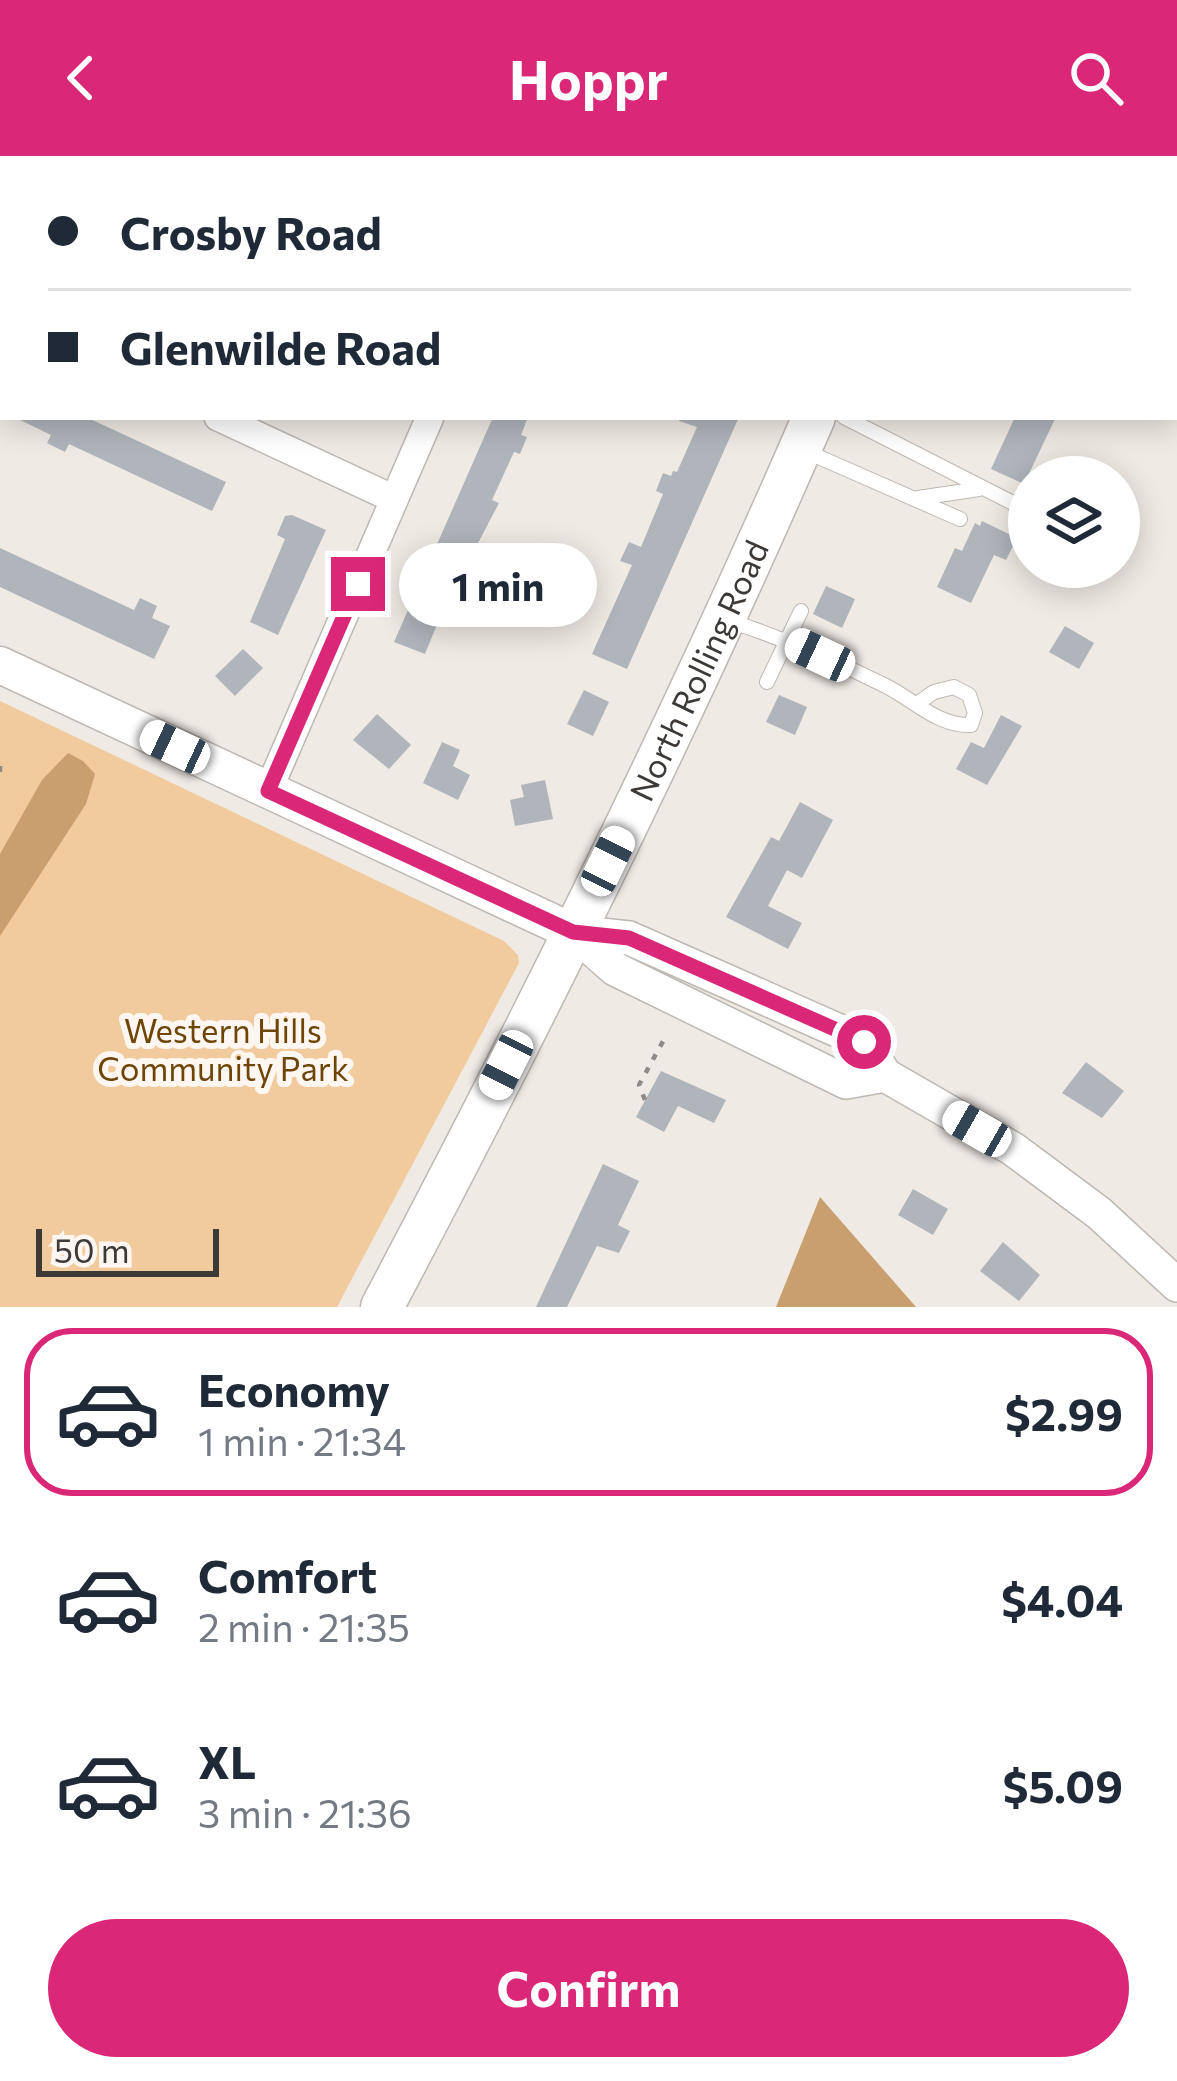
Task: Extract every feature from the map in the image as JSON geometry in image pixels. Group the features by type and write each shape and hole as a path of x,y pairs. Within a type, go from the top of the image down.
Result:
{"main road":[{"name":"North Rolling Road","path":"382,1307 573,932 807,433"},
{"path":"0,665 573,932"}],"street":[{"path":"224,420 394,500"},
{"path":"268,791 429,420"},
{"path":"573,932 629,938 864,1042 885,1075 1013,1149 1099,1213 1177,1285"}],"lane":[{"path":"850,420 1008,498"},
{"path":"807,433 914,499 959,519"},
{"path":"914,499 984,489"},
{"path":"767,682 801,611"},
{"path":"722,619 787,640 918,703"}],"path":[{"path":"0,766 0,781"},
{"path":"645,1100 640,1085 667,1034"}],"green space":[{"name":"Western Hills Community Park","path":"0,701 504,941 518,955 519,963 337,1307 0,1307"}],"shaded area":[{"path":"68,753 95,774 86,804 0,936 0,854 42,780"},
{"path":"820,1197 916,1307 776,1307"}],"building":[{"path":"20,420 92,420 226,482 212,511 69,444 65,452 47,443 51,435"},
{"path":"492,420 527,420 520,454 514,452 492,500 499,503 466,566 489,576 481,595 454,583 425,654 394,642"},
{"path":"738,420 627,669 592,654 632,565 620,561 629,542 641,547 663,494 656,491 663,473 677,472 697,427 679,421"},
{"path":"1014,420 1055,420 1037,456 1008,456 1008,477 991,469"},
{"path":"285,516 326,530 278,635 250,622 285,539 277,535"},
{"path":"982,521 1008,534 1008,556 1006,560 994,555 971,603 937,587 955,548 962,551 975,523 980,526"},
{"path":"0,548 134,610 140,598 157,606 152,618 170,626 154,659 0,587"},
{"path":"826,586 855,599 842,628 813,614"},
{"path":"1065,626 1094,643 1079,669 1049,652"},
{"path":"243,649 263,668 235,696 215,676"},
{"path":"584,690 609,702 593,736 567,724"},
{"path":"779,695 807,707 795,735 766,722"},
{"path":"377,714 411,745 389,769 353,740"},
{"path":"1001,715 1022,726 987,785 956,769 971,742 984,748"},
{"path":"442,742 460,750 453,766 470,775 458,800 423,783"},
{"path":"545,780 553,819 515,826 510,800 524,797 521,785"},
{"path":"800,802 833,820 802,878 787,870 768,906 802,923 788,949 726,917 771,837 779,841"},
{"path":"1086,1062 1124,1091 1102,1118 1062,1093"},
{"path":"661,1071 726,1100 714,1123 678,1106 664,1132 636,1117"},
{"path":"603,1164 639,1181 618,1225 630,1231 619,1253 597,1246 567,1307 536,1307"},
{"path":"913,1189 948,1209 933,1235 898,1215"},
{"path":"1003,1242 1040,1275 1019,1301 980,1271"}],"route":[{"path":"358,584 268,791 573,932 629,938 864,1042"}]}
